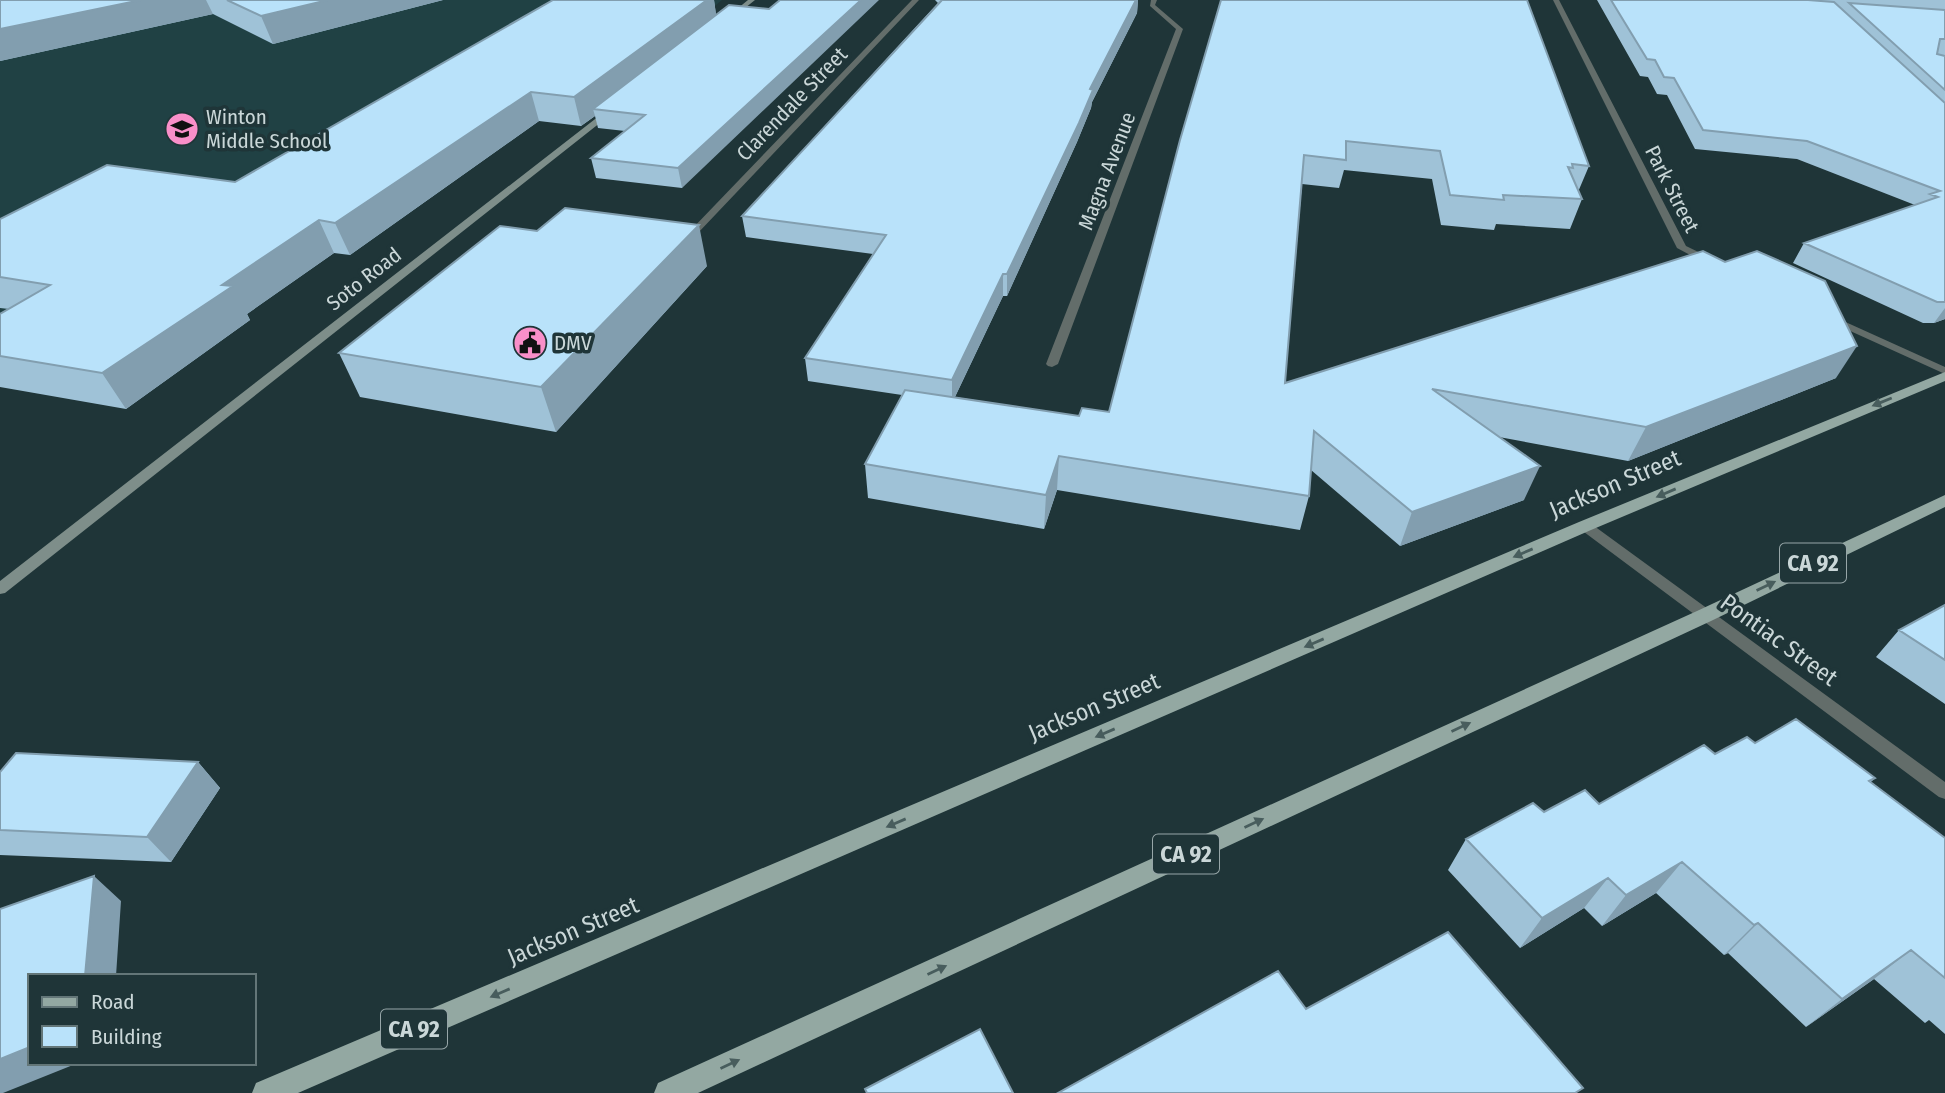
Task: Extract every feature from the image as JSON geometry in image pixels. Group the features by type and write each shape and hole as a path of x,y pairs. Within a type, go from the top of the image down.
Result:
{"main road":[{"name":"Jackson Street","path":"266,1093 1945,374"},
{"name":"CA 92","path":"668,1093 1704,615 1945,500"}],"street":[{"path":"715,29 752,0"},
{"name":"Clarendale Street","path":"694,232 916,0"},
{"name":"Magna Avenue","path":"1052,364 1180,29 1152,5 1154,0"},
{"name":"Park Street","path":"1556,0 1682,248 1723,267"},
{"name":"Soto Road","path":"0,589 622,103"},
{"path":"1823,314 1945,374"},
{"name":"Pontiac Street","path":"1585,526 1945,792"}],"shaded area":[{"name":"Winton Middle School","path":"0,0 722,0 710,10 0,315"}],"building":[{"path":"0,0 141,0 0,29"},
{"path":"227,0 328,0 261,16"},
{"path":"553,0 707,0 574,97 531,92 335,223 319,220 222,285 233,286 102,373 0,356 0,314 50,285 0,277 0,219 107,165 235,182"},
{"path":"780,0 861,0 678,168 591,158 645,115 593,109 729,5 769,9"},
{"path":"942,0 1136,0 1090,89 1093,90 1079,123 1007,274 1003,274 952,380 805,358 886,235 742,216"},
{"path":"1221,0 1527,0 1589,166 1572,164 1573,168 1568,167 1582,199 1503,195 1504,200 1450,195 1440,151 1346,141 1346,160 1304,155 1285,383 1703,251 1725,262 1757,251 1825,281 1857,346 1646,427 1432,389 1540,466 1412,512 1314,431 1309,496 1059,456 1046,495 865,464 905,390 1079,416 1082,408 1109,412 1180,140"},
{"path":"1611,0 1834,2 1945,103 1945,302 1937,302 1804,243 1938,197 1930,194 1940,191 1807,141 1703,130 1674,78 1664,77 1655,60 1647,59"},
{"path":"1849,3 1945,10 1945,39 1940,39 1937,54 1945,56 1945,90"},
{"path":"565,208 699,225 541,387 339,353 500,226 537,231"},
{"path":"1945,605 1945,660 1899,630"},
{"path":"1796,719 1875,778 1869,781 1945,838 1945,978 1911,950 1842,999 1758,923 1754,925 1682,862 1626,895 1608,878 1542,918 1466,839 1533,803 1544,812 1585,790 1599,804 1704,745 1715,754 1747,737 1755,743"},
{"path":"16,753 198,762 147,837 0,830 0,772"},
{"path":"94,876 85,974 28,974 28,1048 0,1059 0,909"},
{"path":"1448,932 1583,1088 1575,1093 1058,1093 1278,971 1306,1009"},
{"path":"980,1029 1013,1093 867,1093 865,1089"}],"place":[{"name":"Winton Middle School","path":"182,129"},
{"name":"DMV","path":"530,343"}]}
